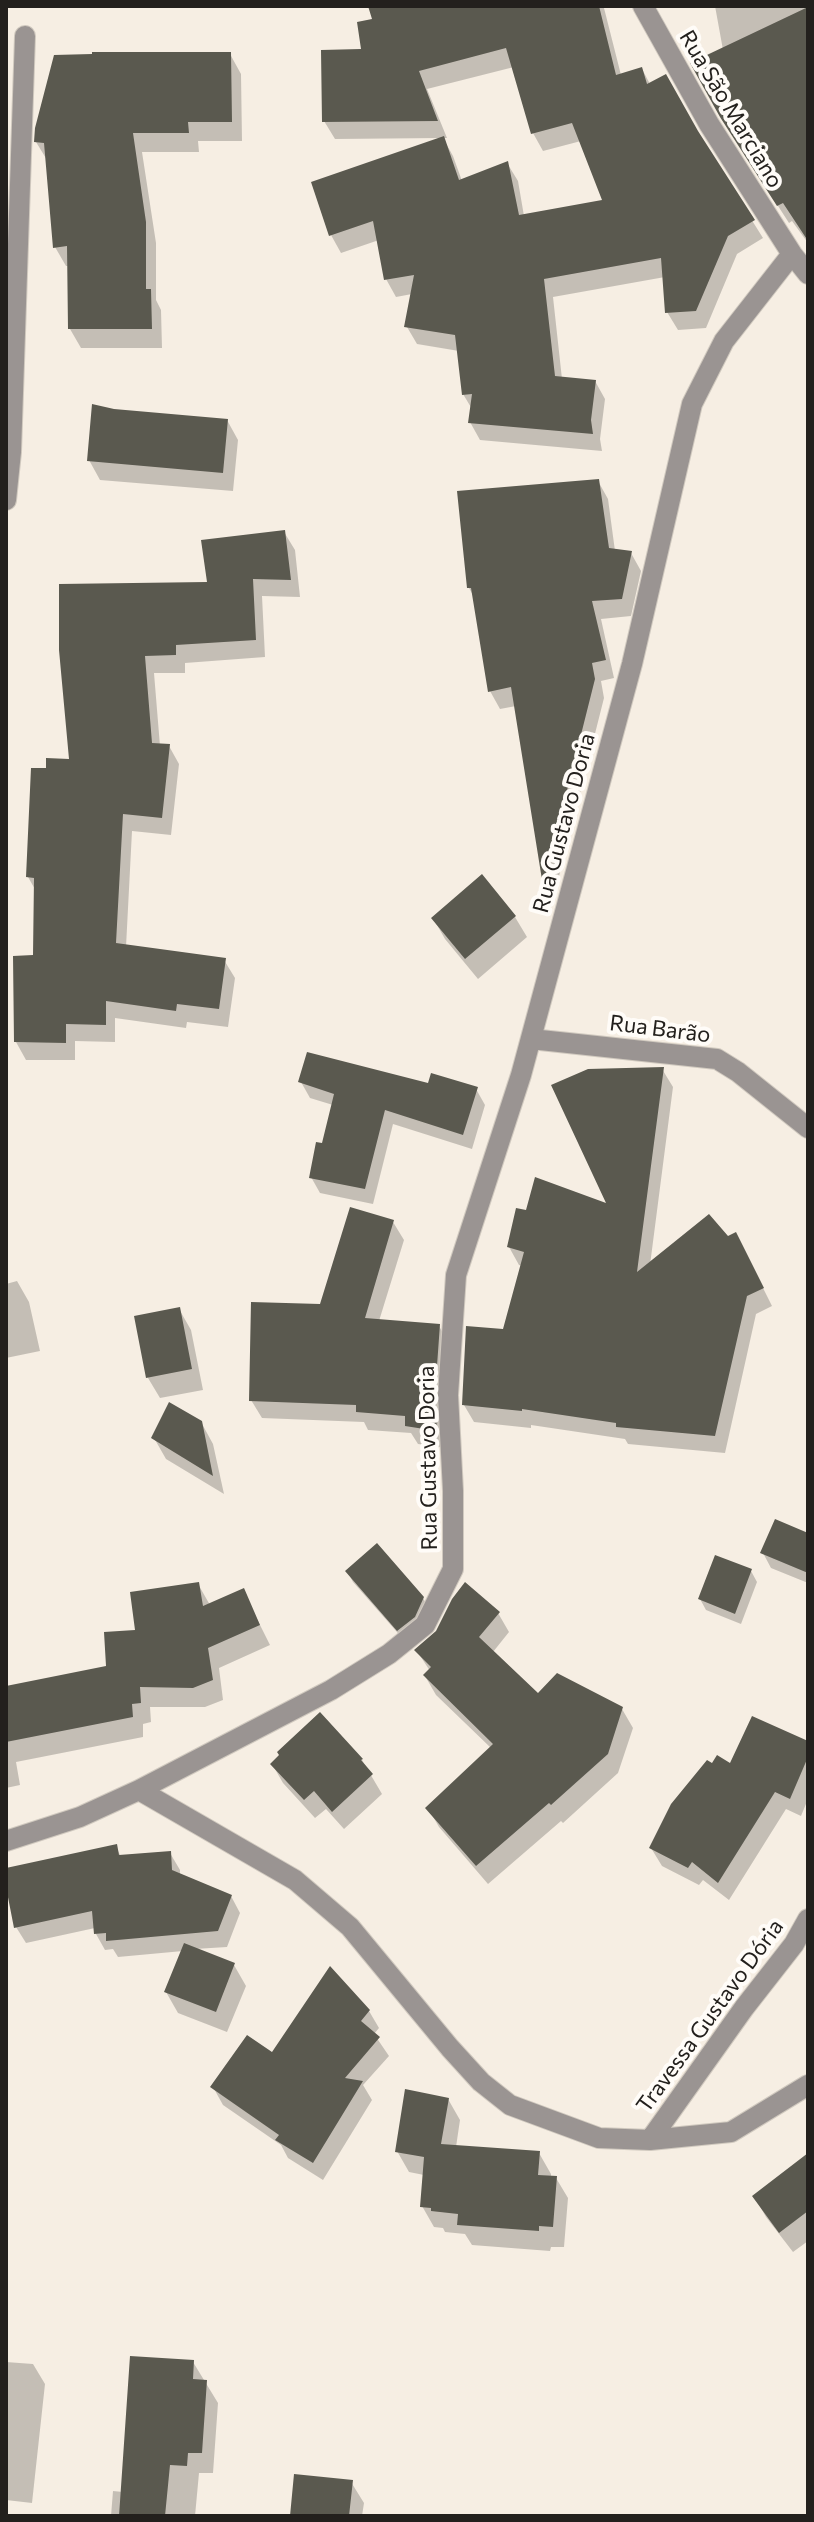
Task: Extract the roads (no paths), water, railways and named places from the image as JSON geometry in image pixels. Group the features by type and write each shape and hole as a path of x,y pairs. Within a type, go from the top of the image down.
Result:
{"street":[{"name":"Rua São Marciano","path":"643,6 709,124 808,274"},
{"path":"6,500 11,452 25,36"},
{"name":"Rua Gustavo Doria","path":"6,1841 80,1817 139,1790 331,1690 389,1654 425,1625 453,1569 448,1395 456,1275 531,1039 632,664 692,404 724,341 792,254"},
{"name":"Rua Barão","path":"531,1039 717,1059 808,1128"},
{"path":"139,1790 295,1880 350,1927 450,2048 481,2082 510,2105 599,2138 650,2140 731,2132 808,2085"},
{"name":"Travessa Gustavo Dória","path":"650,2140 744,2008 794,1944 808,1919"}]}
